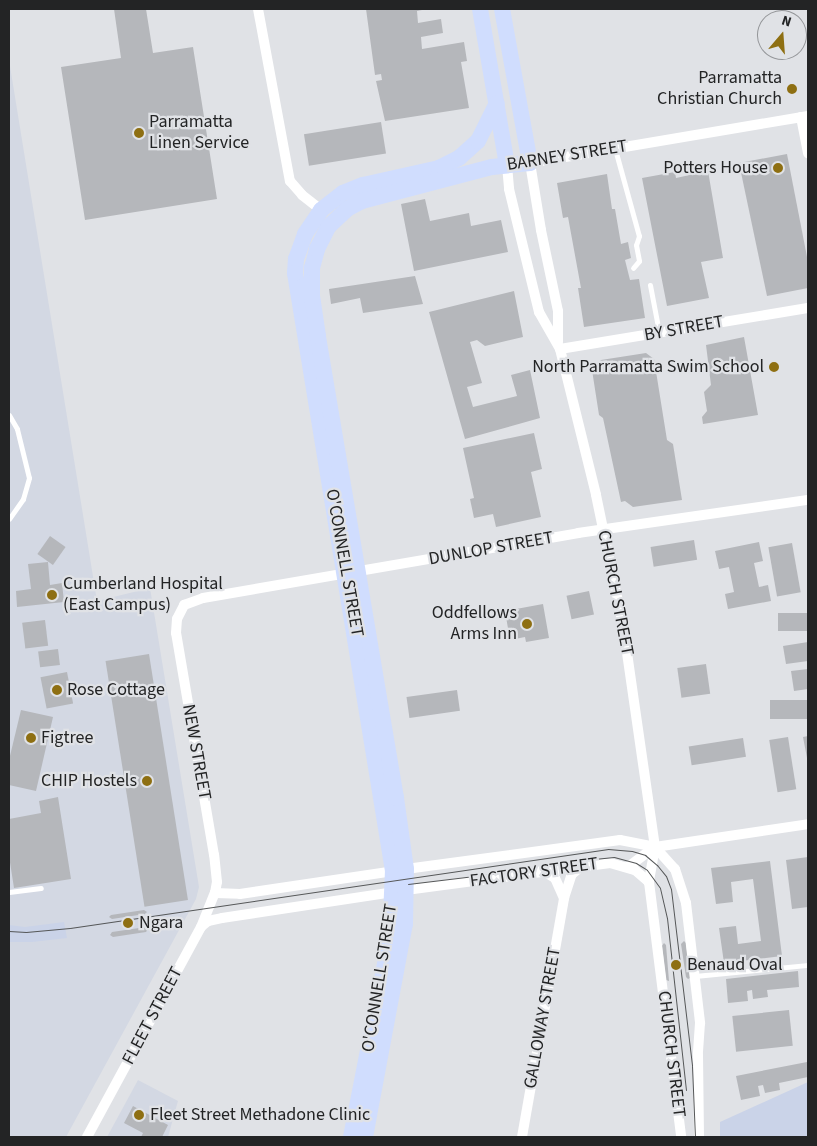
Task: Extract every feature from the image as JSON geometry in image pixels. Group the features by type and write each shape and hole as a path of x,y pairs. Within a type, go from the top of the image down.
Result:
{"main road":[{"name":"CHURCH STREET","path":"480,9 507,165"},
{"name":"CHURCH STREET","path":"502,9 530,163"},
{"path":"321,210 343,194 363,186 439,168 459,158 478,141 497,103"},
{"name":"BARNEY STREET","path":"335,220 347,210 375,196 507,165 530,163"},
{"name":"O'CONNELL STREET","path":"321,210 298,249 296,272 352,573"},
{"name":"O'CONNELL STREET","path":"335,220 328,228 317,249 312,268 312,296 352,573 400,870 400,891 405,924 364,1137"},
{"name":"O'CONNELL STREET","path":"351,1137 400,891"}],"street":[{"path":"258,9 286,168 290,181 296,189 321,210"},
{"path":"805,116 808,153"},
{"name":"BARNEY STREET","path":"530,163 805,116"},
{"name":"CHURCH STREET","path":"530,163 541,230 558,311 559,346 603,529 629,663 655,847 649,882 681,1137"},
{"name":"CHURCH STREET","path":"507,165 509,189 540,312 559,346"},
{"name":"BY STREET","path":"559,346 659,333 808,308"},
{"name":"DUNLOP STREET","path":"179,612 184,605 203,598 603,529 808,500"},
{"name":"NEW STREET","path":"179,612 176,633 213,848 217,882 215,893"},
{"name":"FACTORY STREET","path":"215,893 240,894 620,840 655,847 808,824"},
{"name":"CHURCH STREET","path":"655,847 675,869 683,889 700,1023 698,1055 699,1137"},
{"name":"FACTORY STREET","path":"201,927 212,919 542,870 614,862 628,866 655,847"},
{"name":"GALLOWAY STREET","path":"522,1137 564,898 572,874 583,865"},
{"path":"628,866 649,882"},
{"path":"542,870 554,878 564,898"},
{"name":"FLEET STREET","path":"87,1137 201,927 215,893"}],"lane":[{"path":"615,148 639,236 636,245 639,261 633,268"},
{"path":"650,285 659,333"},
{"path":"9,415 17,429 29,478 23,499 9,519"},
{"path":"9,892 41,888"},
{"path":"695,976 808,965"}],"shaded area":[{"name":"Cumberland Hospital (East Campus)","path":"9,60 97,601 150,588 199,887 196,899 66,1137 9,1137"},
{"path":"64,922 67,938 32,942 9,942 9,925 25,927"},
{"path":"138,1080 178,1101 168,1137 107,1137"},
{"path":"808,1082 808,1137 720,1137 720,1122"}],"building":[{"name":"Parramatta Linen Service","path":"114,9 146,9 153,53 193,47 217,199 85,220 61,67 121,58"},
{"path":"366,9 427,9 417,11 418,23 441,19 443,33 421,37 422,49 464,42 467,61 461,62 469,108 385,121 376,81 382,80 381,74 375,75"},
{"path":"381,122 386,154 309,166 304,134"},
{"path":"787,154 808,262 808,288 767,296 739,163"},
{"path":"708,171 723,258 701,262 709,298 667,306 642,178 675,172 676,178"},
{"path":"607,174 612,209 615,209 621,244 628,242 631,258 625,260 630,280 639,279 645,318 584,327 578,288 581,288 568,217 563,218 557,183"},
{"path":"425,199 430,221 469,213 471,226 501,220 508,252 414,271 401,204"},
{"path":"415,276 423,304 363,313 360,298 331,304 329,289"},
{"path":"514,291 523,337 485,346 477,340 470,342 482,383 467,387 473,407 517,396 511,375 530,370 540,418 465,439 429,312"},
{"path":"744,337 758,415 703,424 702,417 707,411 704,392 711,385 706,345"},
{"path":"646,353 654,359 667,440 673,444 682,500 633,507 625,501 621,502 603,418 599,415 592,370 601,360"},
{"path":"534,433 542,469 531,472 541,517 496,527 493,514 474,518 470,499 474,498 463,448"},
{"path":"50,536 66,547 53,565 37,554"},
{"path":"694,540 697,560 654,567 651,547"},
{"path":"759,542 763,561 754,563 759,587 768,585 771,601 728,609 725,594 734,592 729,567 719,569 715,551"},
{"path":"792,543 801,592 777,596 768,547"},
{"path":"48,562 50,585 62,583 64,602 17,607 16,591 31,589 28,564"},
{"path":"589,591 594,614 571,619 567,596"},
{"name":"Oddfellows Arms Inn","path":"543,604 549,638 526,642 525,637 510,640 505,611"},
{"path":"778,613 808,613 808,631 778,631"},
{"path":"45,620 48,646 25,649 22,623"},
{"path":"808,642 808,661 786,664 783,646"},
{"path":"58,649 60,665 40,667 38,651"},
{"name":"CHIP Hostels","path":"149,654 188,900 144,907 106,661"},
{"path":"706,664 710,694 681,698 677,668"},
{"path":"808,669 808,689 794,691 791,671"},
{"name":"Rose Cottage","path":"67,672 73,703 47,709 40,677"},
{"path":"457,690 460,711 409,718 406,697"},
{"path":"770,700 808,700 808,719 770,719"},
{"name":"Figtree","path":"21,710 53,717 36,791 9,785 9,760"},
{"path":"808,736 808,758 807,758 803,737"},
{"path":"788,737 796,789 778,792 769,740"},
{"path":"743,738 746,757 692,765 689,747"},
{"path":"58,797 71,879 14,888 9,856 9,819 41,813 39,801"},
{"path":"808,857 808,907 792,909 786,860"},
{"path":"770,861 782,956 724,963 719,928 736,926 738,944 761,941 753,879 731,882 733,902 716,904 711,868"},
{"path":"144,910 147,912 145,914 112,919 109,917 111,915"},
{"path":"146,927 148,929 146,932 113,937 110,935 112,932"},
{"path":"684,941 686,943 690,978 688,979 686,977 681,944"},
{"path":"664,943 666,945 669,981 666,980 662,946"},
{"path":"798,971 799,987 767,990 768,997 753,999 752,990 747,991 748,1001 728,1003 726,979"},
{"path":"789,1010 793,1046 736,1052 732,1016"},
{"path":"807,1062 808,1077 779,1083 780,1090 765,1093 763,1085 758,1086 760,1096 741,1100 736,1076"},
{"name":"Fleet Street Methadone Clinic","path":"133,1106 168,1125 162,1137 141,1137 143,1133 124,1123"}],"tram line":[{"path":"9,931 26,932 70,928 608,849 632,851 645,855 657,865 666,876 671,889 692,1066 695,1137"},
{"path":"594,859 614,857 636,863 647,870 660,888 667,918 686,1090"},
{"path":"408,884 507,872"}],"place":[{"name":"Parramatta Christian Church","path":"792,89"},
{"name":"Parramatta Linen Service","path":"139,133"},
{"name":"Potters House","path":"778,168"},
{"name":"North Parramatta Swim School","path":"774,367"},
{"name":"Cumberland Hospital (East Campus)","path":"52,595"},
{"name":"Oddfellows Arms Inn","path":"527,624"},
{"name":"Rose Cottage","path":"57,690"},
{"name":"Figtree","path":"31,738"},
{"name":"CHIP Hostels","path":"147,781"},
{"name":"Ngara","path":"128,923"},
{"name":"Benaud Oval","path":"676,965"},
{"name":"Fleet Street Methadone Clinic","path":"139,1115"}]}
